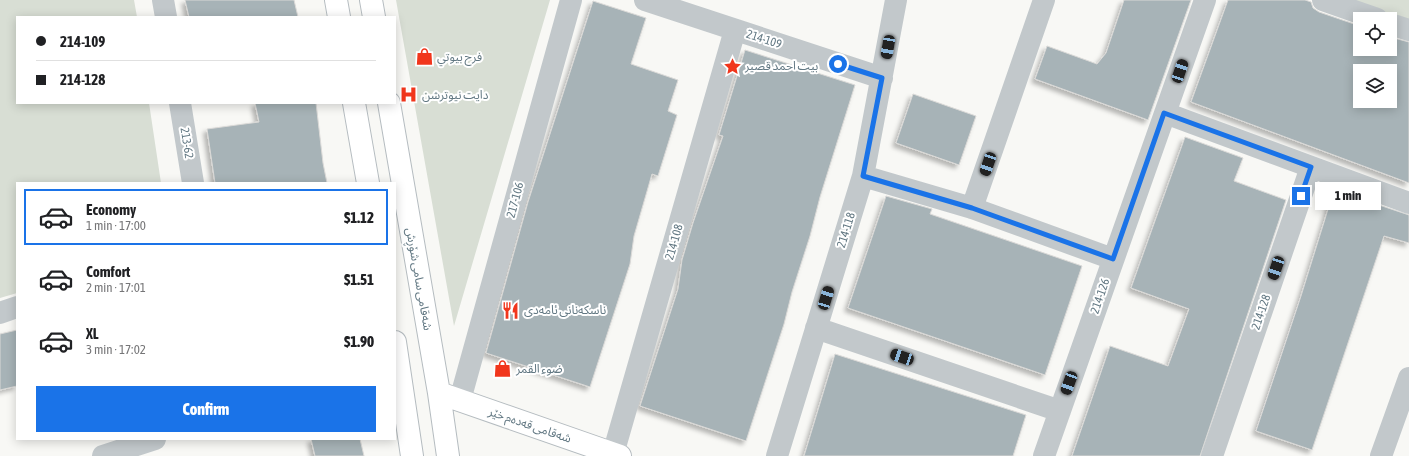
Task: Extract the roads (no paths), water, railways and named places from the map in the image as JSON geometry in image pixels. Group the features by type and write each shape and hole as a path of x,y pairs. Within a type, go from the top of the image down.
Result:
{"main road":[{"path":"336,0 339,16"},
{"path":"371,0 374,16"},
{"path":"354,104 368,182"},
{"name":"شەقامی سامی شۆڕش","path":"389,104 439,393 448,456"},
{"path":"396,355 398,380 412,456"},
{"name":"شەقامی قەدەم خێر","path":"439,393 617,455"}],"street":[{"path":"163,0 166,16"},
{"name":"217-106","path":"460,400 571,0"},
{"name":"214-109","path":"645,0 882,78"},
{"name":"214-118","path":"777,456 863,176 896,0"},
{"path":"972,208 1044,0"},
{"name":"214-126","path":"1044,456 1205,0"},
{"path":"1323,0 1357,12"},
{"path":"1397,26 1409,30"},
{"name":"214-108","path":"617,455 735,30"},
{"name":"213-62","path":"180,104 194,182"},
{"path":"1164,113 1409,203"},
{"name":"214-128","path":"1212,456 1311,167"},
{"path":"863,176 972,208 1113,259"},
{"path":"0,313 16,307"},
{"path":"816,328 1060,411"},
{"path":"1381,456 1409,378"},
{"path":"104,456 152,440"}],"place":[{"name":"فرح بيوتي","path":"424,57"},
{"name":"بيت احمد قصير","path":"732,66"},
{"name":"دايت نيوترشن","path":"409,95"},
{"name":"ناسکەنانی ئامەدی","path":"511,310"},
{"name":"ضوء القمر","path":"503,369"}]}
